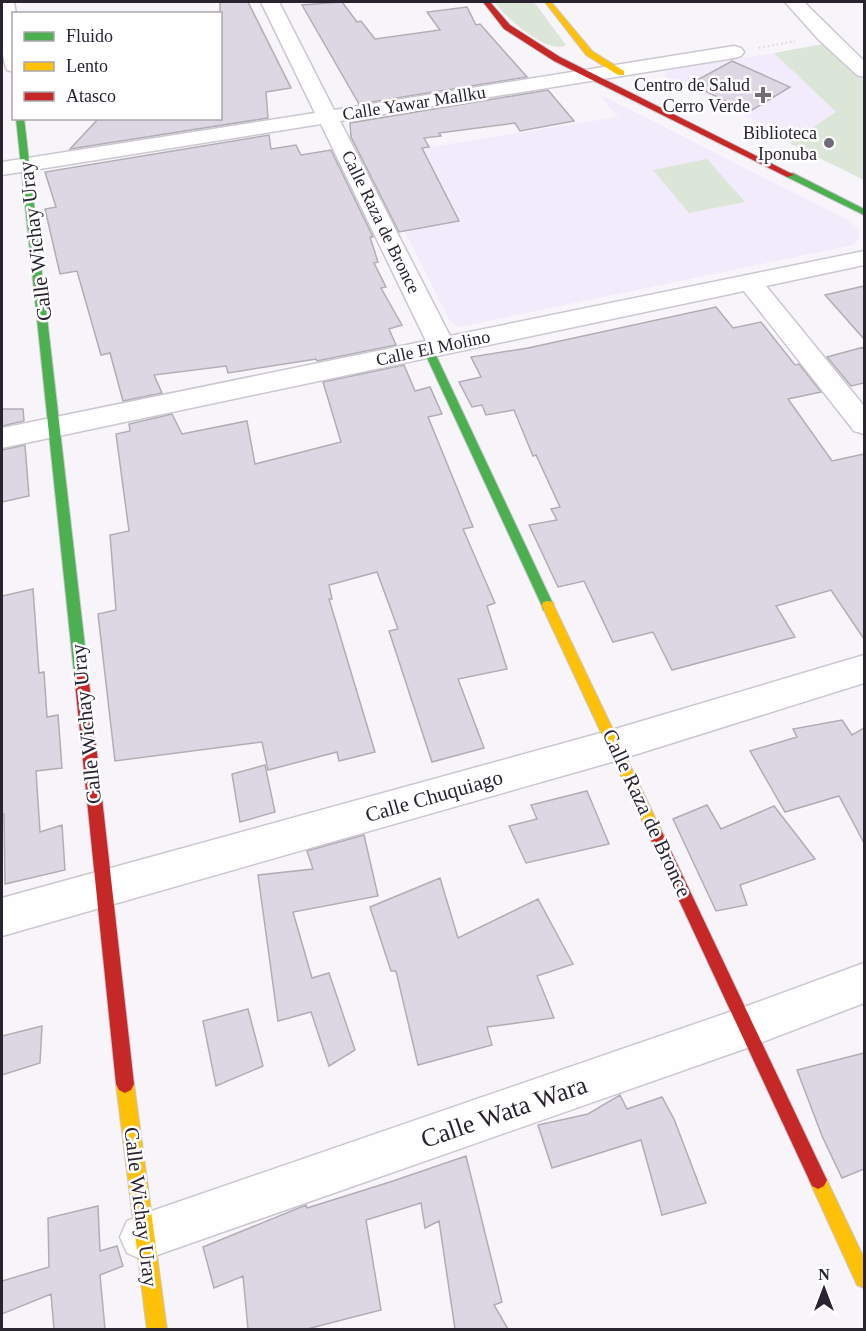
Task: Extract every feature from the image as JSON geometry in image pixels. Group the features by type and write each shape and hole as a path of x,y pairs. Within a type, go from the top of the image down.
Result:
{"street":[{"path":"5,2 12,52"},
{"name":"Calle Raza de Bronce","path":"270,2 329,117 615,745 864,1278"},
{"path":"486,2 507,27 588,75 864,212"},
{"path":"548,2 589,53 616,71 639,80"},
{"path":"794,2 864,71"},
{"name":"Calle Yawar Mallku","path":"2,169 734,52"},
{"name":"Calle Wichay Uray","path":"20,120 56,427 143,1238 157,1329"},
{"name":"Calle El Molino","path":"2,438 864,258"},
{"path":"749,281 864,424"},
{"name":"Calle Chuquiago","path":"2,916 615,745 864,669"},
{"name":"Calle Wata Wara","path":"143,1238 747,1027 864,983"}],"path":[{"path":"734,52 826,36"}],"shaded area":[{"path":"495,2 534,2 566,45 558,47 538,40 517,25"},
{"path":"823,44 864,81 864,180 789,143 836,112 774,53"},
{"name":"Centro de Salud Cerro Verde","path":"774,53 813,77 837,112 795,139 664,77 666,70"},
{"path":"599,94 848,220 856,227 860,238 853,245 459,327 450,321 367,157 618,117"},
{"path":"707,159 745,202 689,213 653,170"}],"building":[{"path":"220,2 248,2 291,88 266,92 268,118 70,149 97,120 222,120 222,12 220,12"},
{"path":"342,2 357,22 361,21 375,39 440,30 427,12 467,7 476,25 480,24 527,77 359,104 302,5"},
{"name":"Centro de Salud Cerro Verde","path":"732,61 790,87 749,112 690,84"},
{"path":"548,90 574,121 520,131 515,123 439,133 441,136 424,138 429,147 422,148 459,221 399,232 351,137 350,123"},
{"path":"269,135 271,149 296,145 301,155 331,150 373,237 370,237 378,262 374,263 386,287 381,288 402,325 389,329 396,345 317,361 316,359 228,373 226,366 154,375 162,393 123,401 110,353 101,355 77,271 60,274 45,209 56,207 45,172"},
{"path":"864,286 864,339 825,295"},
{"path":"716,307 733,328 761,322 795,365 799,364 821,392 788,399 832,461 864,454 864,639 831,590 776,606 795,637 672,670 653,632 613,642 584,581 558,587 529,525 557,520 551,509 560,507 536,455 533,456 514,410 486,415 482,405 472,407 459,382 481,377 471,357 528,348"},
{"path":"864,347 864,383 851,386 827,357"},
{"path":"404,365 415,391 430,387 442,414 428,417 473,527 463,529 495,603 487,606 507,669 458,679 484,748 432,762 389,631 398,629 377,572 329,585 332,599 329,599 375,752 339,761 337,752 268,770 262,742 115,761 98,614 116,610 110,535 129,531 116,434 130,431 129,424 172,414 182,434 247,421 255,464 341,442 323,382"},
{"path":"2,409 23,409 24,421 2,426"},
{"path":"25,445 29,496 2,502 2,450"},
{"path":"33,589 39,673 44,672 47,717 58,715 62,768 36,771 40,832 62,825 65,870 5,884 4,814 2,814 2,596"},
{"path":"842,720 852,735 864,728 864,843 839,796 785,812 750,751 797,737 793,729"},
{"path":"265,765 275,812 240,822 232,774"},
{"path":"587,791 609,844 526,863 509,826 537,819 531,805"},
{"path":"707,805 721,829 774,806 815,859 740,885 747,905 716,911 673,819"},
{"path":"364,835 378,896 293,912 312,978 329,973 355,1050 329,1066 311,1012 278,1021 258,875 313,869 307,851"},
{"path":"440,878 458,938 538,899 573,964 537,976 554,1018 487,1027 492,1045 418,1065 396,971 391,971 370,907"},
{"path":"248,1009 263,1066 216,1086 203,1021"},
{"path":"42,1026 40,1063 2,1075 2,1036"},
{"path":"864,1053 864,1169 842,1178 822,1136 797,1070"},
{"path":"620,1095 627,1109 662,1097 674,1119 706,1203 662,1215 641,1140 552,1168 538,1125 588,1114"},
{"path":"466,1156 502,1302 494,1305 508,1329 455,1329 439,1221 425,1228 421,1203 366,1220 381,1310 307,1329 248,1329 243,1276 214,1288 203,1247 306,1205 307,1208"},
{"path":"98,1206 100,1251 117,1246 123,1266 100,1275 105,1329 54,1329 51,1294 2,1314 2,1281 49,1267 48,1218"}],"traffic: fast":[{"path":"20,120 81,673"},
{"path":"790,175 864,212"},
{"path":"428,349 548,606"}],"traffic: slow":[{"path":"548,2 589,53 621,73"},
{"path":"548,606 656,835"},
{"path":"125,1084 157,1330"},
{"path":"818,1180 864,1278"}],"traffic: jam":[{"path":"486,2 507,27 557,59 790,175"},
{"path":"81,673 125,1084"},
{"path":"656,835 818,1180"}],"place":[{"name":"Centro de Salud Cerro Verde","path":"763,95"},
{"name":"Biblioteca Iponuba","path":"829,143"}]}
